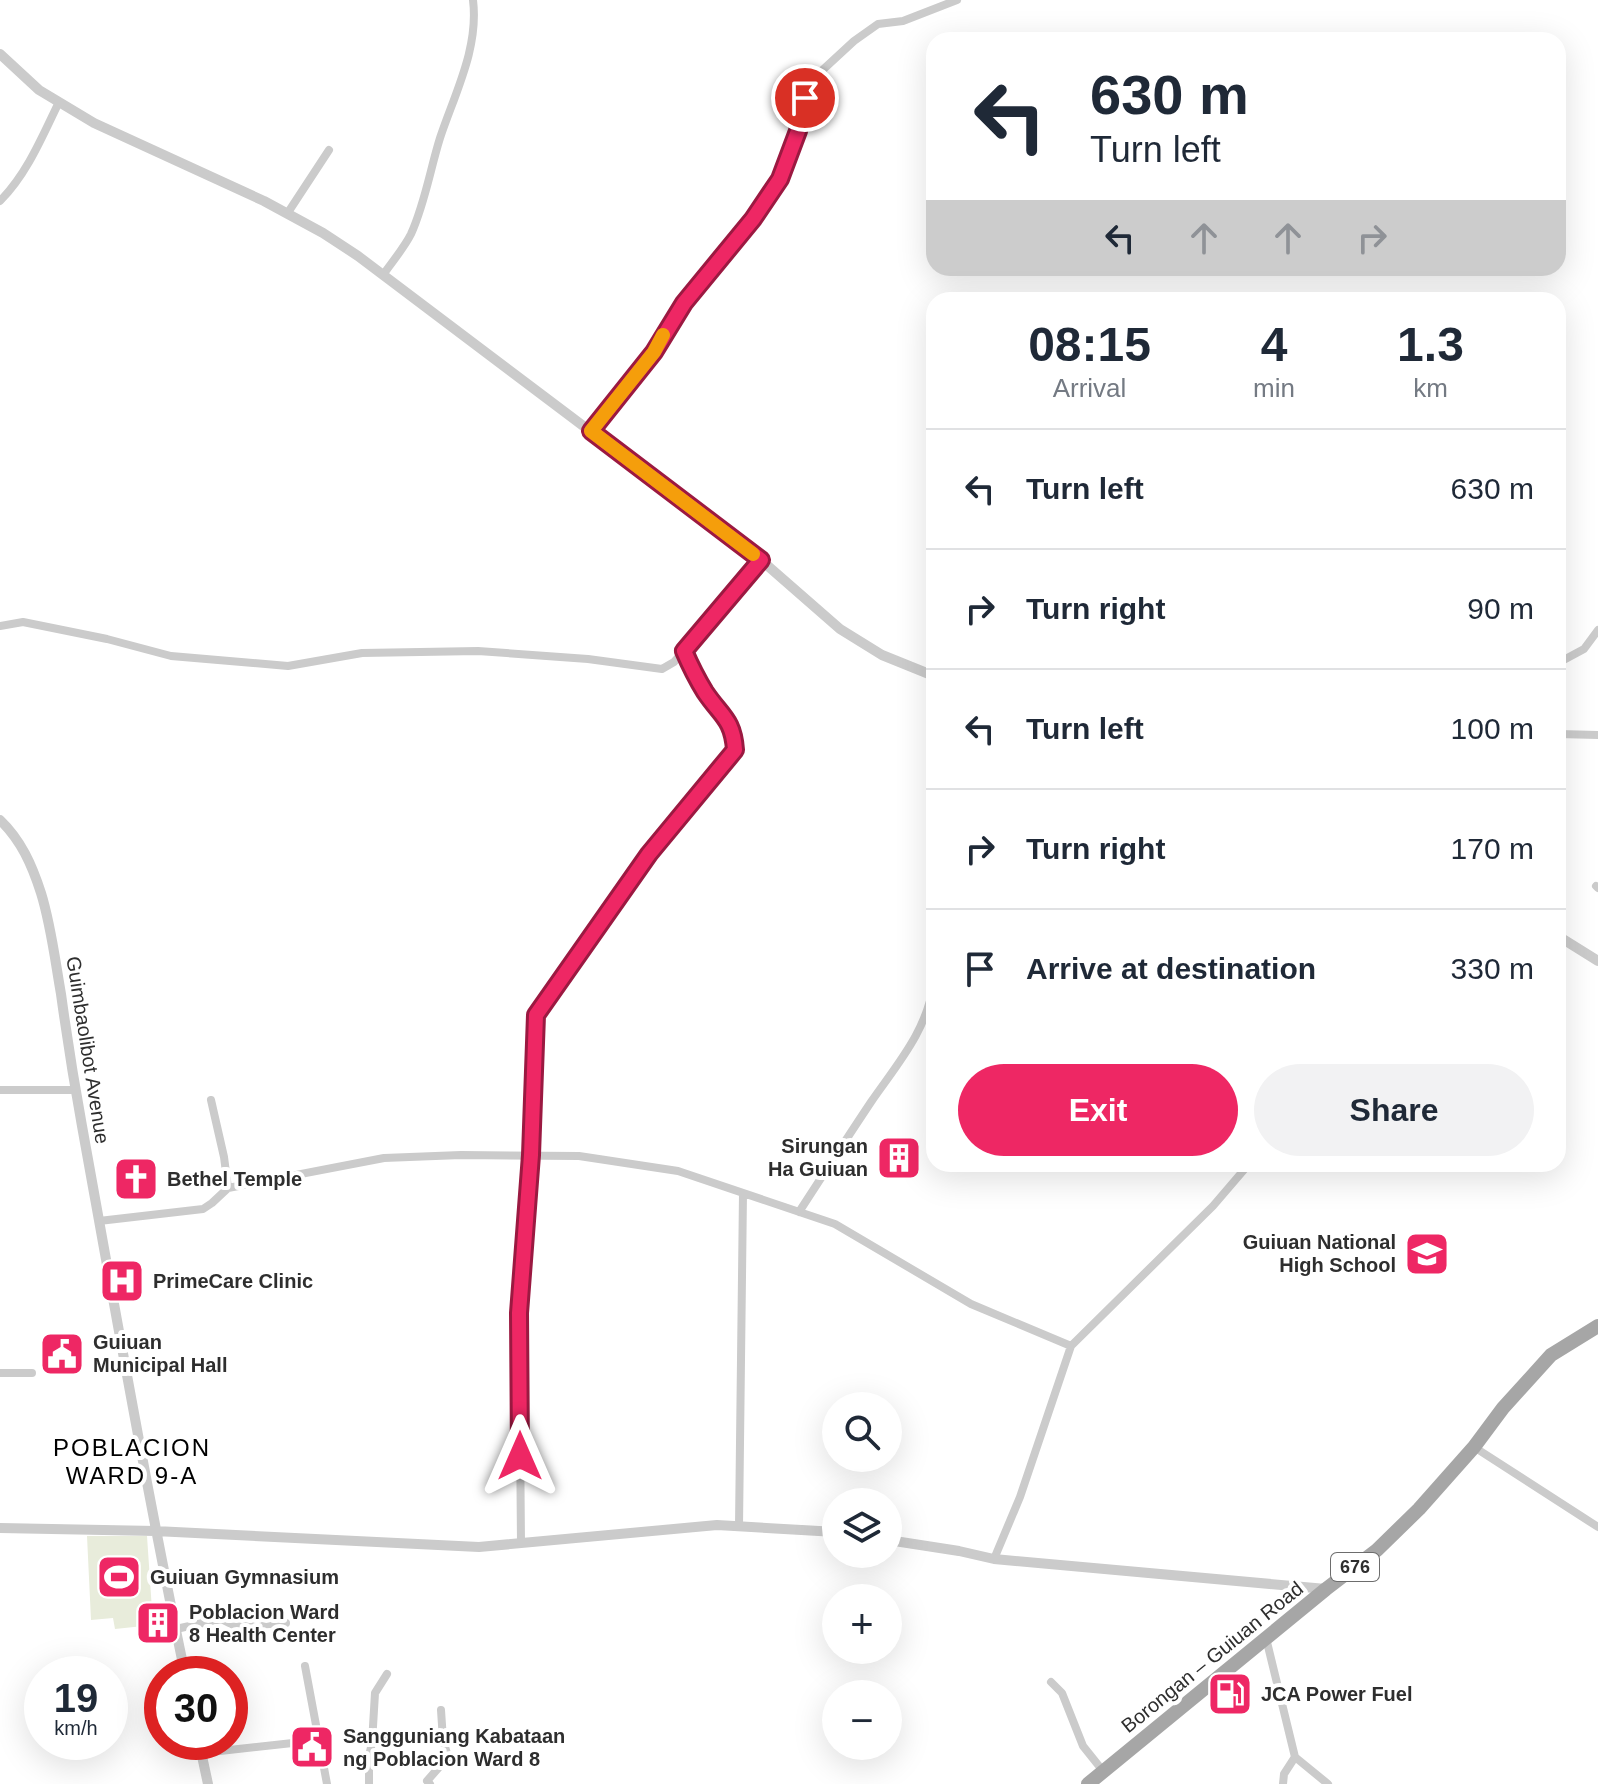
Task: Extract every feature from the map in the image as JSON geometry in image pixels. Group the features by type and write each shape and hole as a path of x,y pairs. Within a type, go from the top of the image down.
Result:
{"main road":[{"name":"Borongan – Guiuan Road","path":"1088,1784 1377,1550 1419,1509 1551,1355 1598,1326"}],"street":[{"path":"383,275 410,235 426,194 440,140 466,66 476,20 473,0"},
{"path":"591,431 654,352 684,303 753,219 780,179 798,131 805,98 815,77 854,41 878,24 903,21 957,0"},
{"path":"0,54 39,90 94,123 264,201 323,233 761,560 840,629 882,655 926,673"},
{"path":"0,201 22,175 59,102"},
{"path":"287,214 329,150"},
{"path":"0,626 23,622 171,656 288,666 362,653 478,651 588,659 662,669 684,651 761,560"},
{"path":"1566,659 1584,649 1598,630"},
{"path":"521,1543 519,1313 531,1155 536,1015 649,854 735,750 734,734 728,721 706,694 684,651"},
{"path":"674,662 690,666"},
{"path":"1566,734 1598,735"},
{"name":"Guimbaolibot Avenue","path":"0,820 14,833 32,865 42,897 155,1531 181,1656"},
{"path":"1566,941 1598,961"},
{"path":"799,1212 914,1041 926,1015"},
{"path":"0,1090 75,1090"},
{"path":"211,1100 228,1188"},
{"path":"99,1221 203,1209 228,1188 384,1158 579,1156 678,1171 835,1224 971,1304 1071,1346"},
{"path":"994,1559 1020,1497 1071,1346 1213,1206 1242,1172"},
{"path":"739,1526 743,1193"},
{"path":"0,1373 32,1373"},
{"path":"1474,1447 1598,1527"},
{"path":"0,1528 155,1531 479,1547 717,1525 822,1531"},
{"path":"902,1542 994,1559 1326,1589"},
{"path":"176,1629 221,1619 235,1626 286,1623"},
{"path":"1266,1638 1295,1757 1328,1784"},
{"path":"305,1666 327,1784"},
{"path":"369,1784 375,1693 387,1674"},
{"path":"1051,1682 1062,1693 1083,1746 1103,1771"},
{"path":"430,1784 427,1781 448,1757 443,1740 441,1710"},
{"path":"248,1745 320,1740"},
{"path":"372,1743 378,1740 443,1740"},
{"path":"1283,1784 1284,1774 1295,1757"},
{"path":"203,1760 208,1784"}],"green space":[{"name":"Guiuan Gymnasium","path":"87,1536 147,1536 153,1625 115,1629 113,1618 91,1620"}],"slow traffic":[{"path":"663,335 654,352 591,431 753,554"}],"place":[{"name":"Sirungan Ha Guiuan","path":"899,1158"},
{"name":"Bethel Temple","path":"136,1179"},
{"name":"Guiuan National High School","path":"1427,1254"},
{"name":"PrimeCare Clinic","path":"122,1281"},
{"name":"Guiuan Municipal Hall","path":"62,1354"},
{"name":"Guiuan Gymnasium","path":"119,1577"},
{"name":"Poblacion Ward 8 Health Center","path":"158,1623"},
{"name":"JCA Power Fuel","path":"1230,1694"},
{"name":"Sangguniang Kabataan ng Poblacion Ward 8","path":"312,1747"}],"district":[{"name":"POBLACION WARD 9-A","path":"132,1462"}],"route":[{"path":"520,1456 519,1313 531,1155 536,1015 649,854 735,750 734,734 728,721 706,694 684,651 761,560 591,431 654,352 684,303 753,219 780,179 798,131 805,98"}]}
